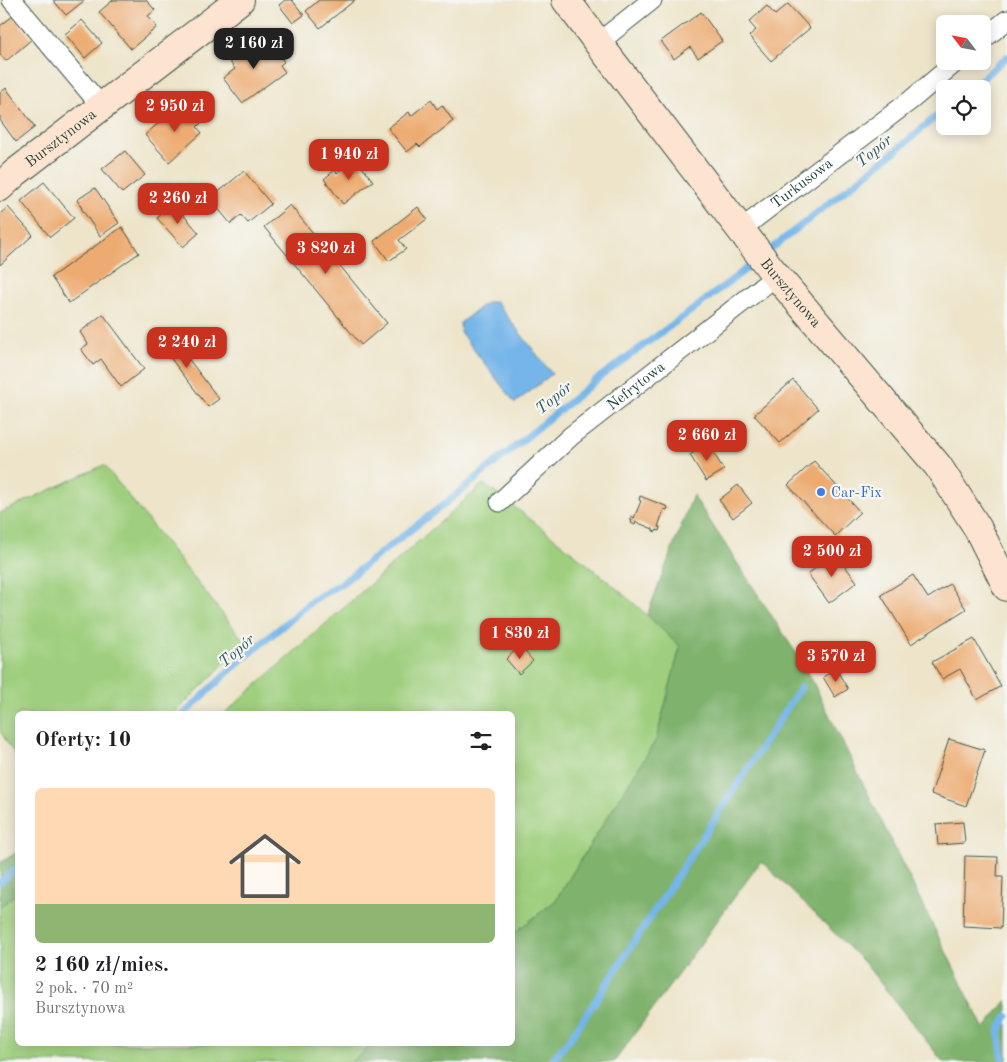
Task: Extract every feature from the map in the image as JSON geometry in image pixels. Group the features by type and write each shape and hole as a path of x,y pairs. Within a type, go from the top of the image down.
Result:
{"street":[{"path":"12,0 102,107"},
{"name":"Bursztynowa","path":"0,187 240,0"},
{"name":"Bursztynowa","path":"566,0 773,272 938,466 977,527 1007,587"},
{"path":"598,44 652,0"},
{"path":"991,33 1007,20"},
{"name":"Turkusowa","path":"747,237 946,70"},
{"name":"Nefrytowa","path":"500,502 571,436 773,272"}],"green space":[{"path":"104,465 248,646 225,663 177,711 15,711 15,755 0,731 0,513"},
{"path":"483,484 611,584 680,647 656,740 555,901 515,932 515,711 227,711"},
{"path":"693,495 807,670 984,1029 1007,1000 1007,1062 943,1062 863,961 761,861 614,1062 351,1062 371,1046 515,1046 515,932 555,901 656,740 680,647 647,615"},
{"path":"15,853 15,895 0,907 0,863"},
{"path":"15,895 15,1046 371,1046 351,1062 0,1062 0,907"}],"water":[{"path":"487,302 496,302 552,374 515,403 461,333 460,323"}],"building":[{"path":"53,0 85,0 66,15"},
{"path":"113,0 146,0 155,10 148,16 157,27 131,49 99,12"},
{"path":"285,0 292,0 304,15 293,23 279,5"},
{"path":"319,0 355,0 320,28 306,11"},
{"path":"788,4 810,28 771,61 749,36 756,30 749,22 767,6 775,15"},
{"path":"701,12 722,41 698,58 690,47 674,59 661,41"},
{"path":"13,16 32,39 6,61 0,54 0,26"},
{"path":"82,20 102,43 85,58 65,34"},
{"path":"260,37 273,55 278,53 284,62 280,65 285,72 242,103 223,78 235,69 229,61"},
{"path":"6,88 35,127 16,142 0,120 0,93"},
{"path":"431,100 437,109 442,105 453,121 420,147 417,144 407,152 388,128 409,112 411,116"},
{"path":"179,105 190,118 195,114 202,122 197,127 202,133 169,162 145,135"},
{"path":"125,151 145,175 122,193 102,169"},
{"path":"355,158 373,181 343,204 324,179 335,170 337,173"},
{"path":"244,171 271,204 248,223 241,215 231,224 210,199"},
{"path":"44,182 74,218 50,237 21,201"},
{"path":"154,184 166,197 157,205 145,192"},
{"path":"95,188 119,223 100,236 77,200"},
{"path":"174,204 199,233 183,247 157,218"},
{"path":"290,205 387,323 361,345 264,227"},
{"path":"8,207 33,235 0,265 0,214"},
{"path":"418,207 427,219 399,240 406,249 389,261 374,241"},
{"path":"122,227 139,253 69,303 51,277"},
{"path":"103,314 144,369 121,387 101,359 93,365 81,349 88,344 80,332"},
{"path":"167,331 219,399 208,407 156,339"},
{"path":"793,380 818,409 780,443 754,415"},
{"path":"708,444 724,470 706,481 690,455"},
{"path":"814,461 860,512 835,536 788,485"},
{"path":"738,485 752,503 733,518 719,500"},
{"path":"640,496 668,507 667,510 664,509 658,527 660,527 659,531 653,531 653,529 636,522 635,525 631,523 631,516 634,518 641,501 639,500"},
{"path":"835,553 857,582 829,603 808,574"},
{"path":"913,575 928,598 950,584 966,609 911,644 881,595"},
{"path":"974,639 1001,686 977,700 960,669 942,679 932,662"},
{"path":"520,646 533,661 519,674 506,659"},
{"path":"836,669 848,689 835,697 823,677"},
{"path":"949,739 985,750 966,806 931,794"},
{"path":"963,822 965,843 938,845 936,824"},
{"path":"965,856 998,857 997,877 1003,877 1001,928 963,926"}],"waterway":[{"name":"Topór","path":"980,80 1007,57"},
{"name":"Topór","path":"766,253 936,117"},
{"name":"Topór","path":"187,711 228,672 313,600 342,583 452,498 600,377 758,260"},
{"path":"550,1062 570,1039 801,687"},
{"name":"Topór","path":"0,882 15,870"},
{"path":"1003,1062 999,1031 1007,1016"}],"place":[{"name":"Car-Fix","path":"821,492"}]}
